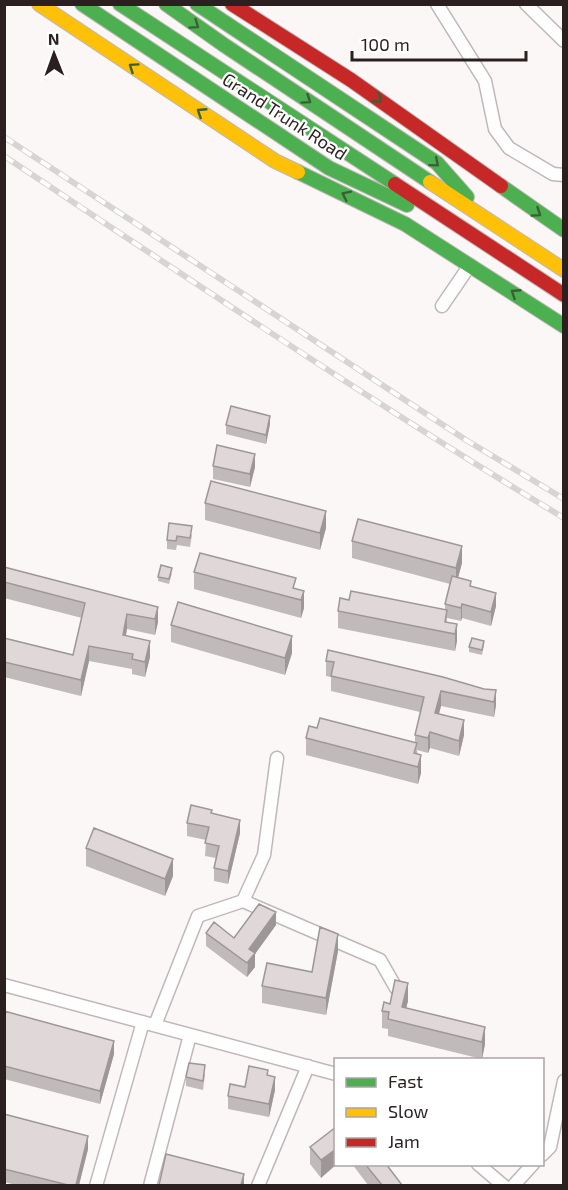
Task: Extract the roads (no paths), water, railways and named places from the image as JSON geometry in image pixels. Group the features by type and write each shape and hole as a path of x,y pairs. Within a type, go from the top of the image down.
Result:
{"main road":[{"path":"39,4 275,161 405,224 564,326"},
{"name":"Grand Trunk Road","path":"82,4 329,168 478,239"},
{"name":"Grand Trunk Road","path":"120,4 564,296"},
{"name":"Grand Trunk Road","path":"166,4 258,68 564,270"},
{"name":"Grand Trunk Road","path":"197,4 437,163 487,220"},
{"path":"237,7 351,80 519,201 564,230"}],"street":[{"path":"437,4 485,81 495,129 500,136 509,148 518,154 553,174 564,175"},
{"path":"526,4 564,41"},
{"path":"442,306 470,265"},
{"path":"243,902 264,855 277,758"},
{"path":"96,1185 148,1024 198,916 243,902 380,960 396,988"},
{"path":"4,985 334,1073"},
{"path":"150,1185 190,1035"},
{"path":"258,1185 308,1066"},
{"path":"544,1154 550,1147 564,1081"},
{"path":"480,1166 504,1185"},
{"path":"513,1185 531,1166"}],"railway":[{"path":"4,137 466,440 564,499"},
{"path":"4,156 352,385 564,518"}]}
